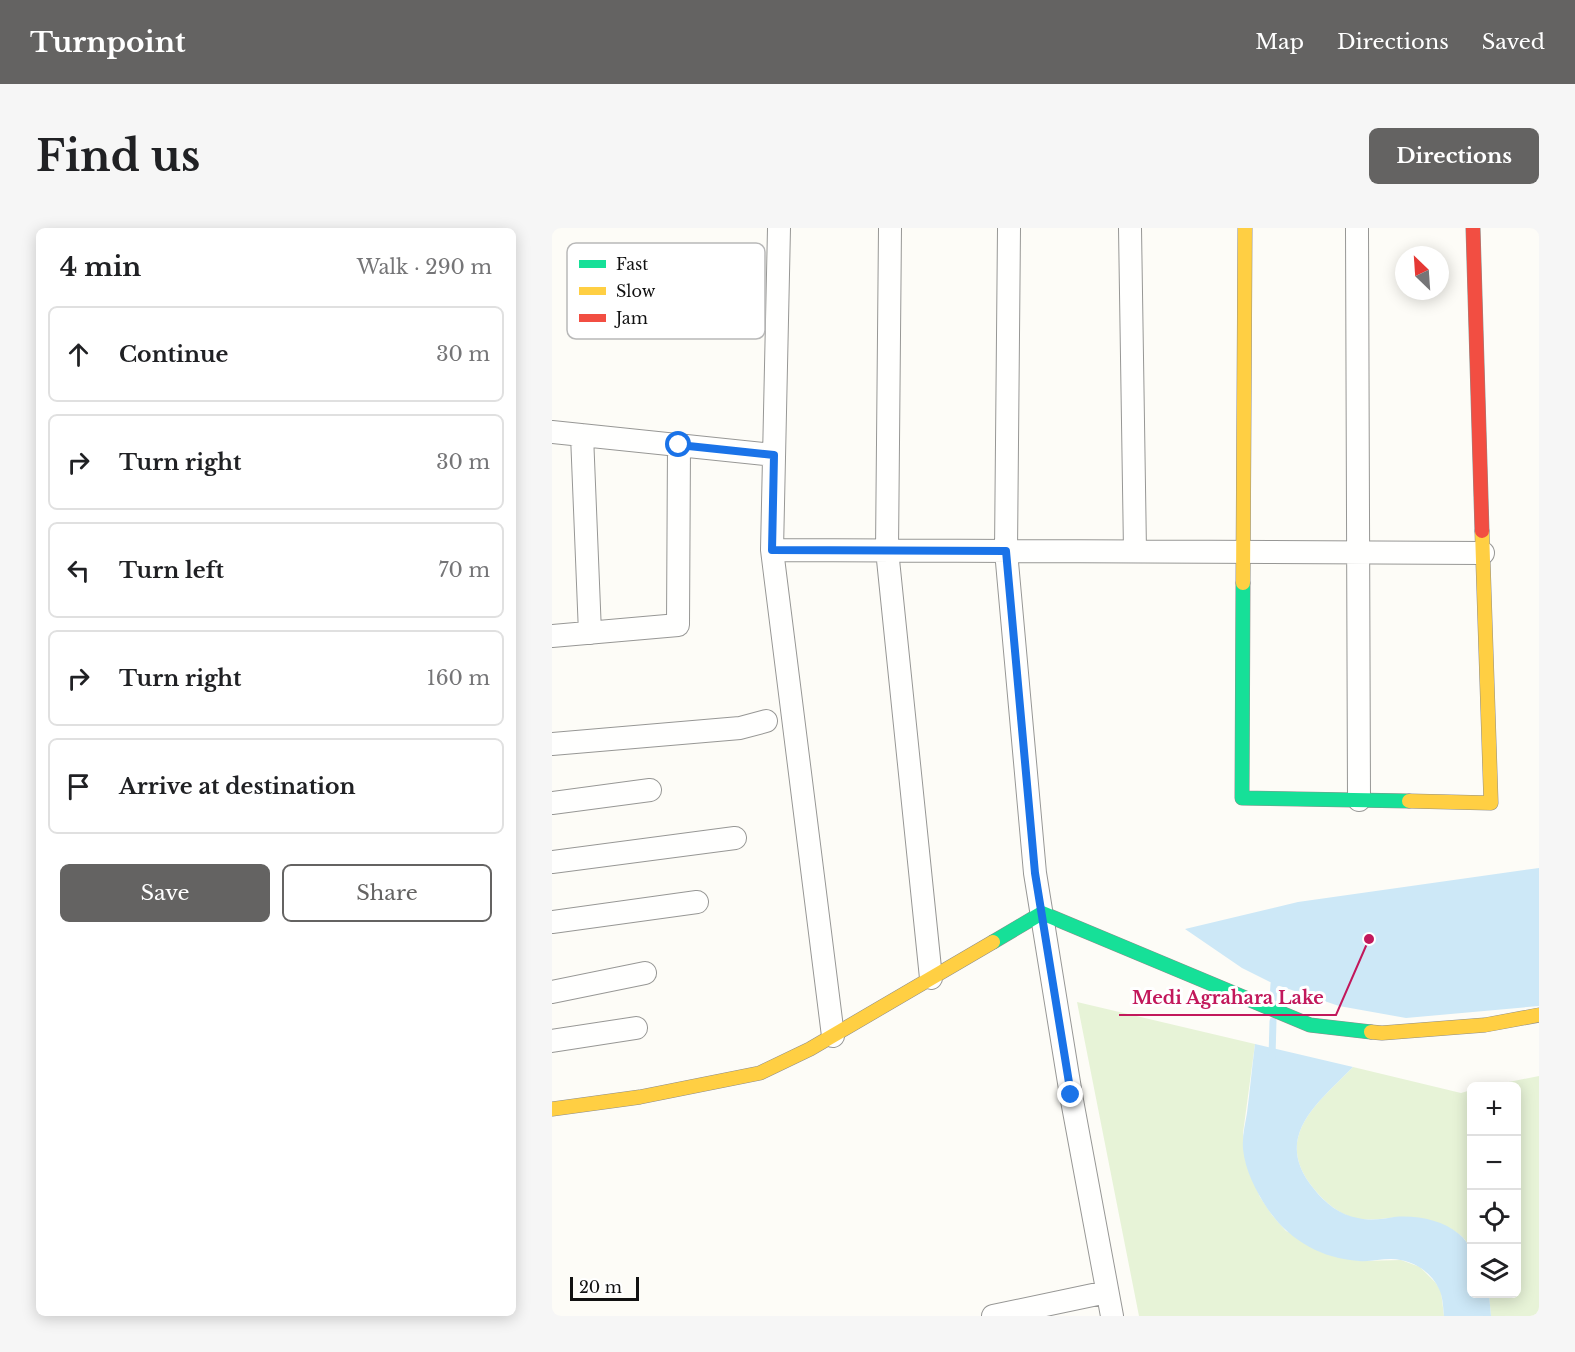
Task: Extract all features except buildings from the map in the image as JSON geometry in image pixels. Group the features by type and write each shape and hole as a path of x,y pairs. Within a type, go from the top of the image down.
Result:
{"street":[{"path":"779,228 772,550 833,1036"},
{"path":"890,228 887,550 931,978"},
{"path":"1009,228 1006,551 1035,873 1112,1316"},
{"path":"1130,228 1135,551"},
{"path":"1245,228 1242,798 1491,803 1473,228"},
{"path":"1357,228 1359,800"},
{"path":"552,432 774,455"},
{"path":"582,435 590,633"},
{"path":"552,636 678,625 679,445"},
{"path":"772,550 1483,553"},
{"path":"552,744 740,728 766,721"},
{"path":"552,802 650,790"},
{"path":"552,862 735,838"},
{"path":"552,922 697,902"},
{"path":"552,1109 640,1097 760,1073 833,1036 1042,913"},
{"path":"1042,913 1310,1025 1382,1033 1485,1025 1539,1015"},
{"path":"552,992 645,973"},
{"path":"552,1041 636,1028"},
{"path":"993,1316 1107,1292"}],"green space":[{"path":"1077,1002 1255,1044 1243,1133 1246,1163 1260,1197 1272,1215 1286,1231 1359,1261 1401,1260 1420,1267 1441,1291 1444,1316 1139,1316"},
{"path":"1353,1067 1461,1093 1467,1091 1467,1244 1455,1232 1425,1220 1404,1217 1367,1220 1348,1216 1332,1206 1314,1189 1302,1170 1297,1153 1298,1137 1304,1122 1326,1094"},
{"path":"1539,1076 1539,1316 1491,1316 1489,1298 1521,1298 1521,1082 1509,1082"}],"water":[{"path":"1539,868 1539,1006 1406,1018 1339,1006 1274,984 1242,968 1185,929 1298,902"},
{"path":"1255,1044 1353,1067 1326,1094 1304,1122 1298,1137 1297,1153 1302,1170 1323,1199 1333,1208 1345,1214 1367,1219 1420,1218 1445,1225 1459,1234 1467,1243 1467,1298 1489,1298 1491,1316 1444,1316 1439,1289 1431,1277 1420,1267 1406,1261 1345,1259 1319,1251 1295,1238 1267,1208 1246,1165 1243,1135"}],"waterway":[{"path":"1273,1000 1274,984 1281,981"},
{"path":"1272,1057 1273,1021"}],"traffic: fast":[{"path":"1243,583 1242,798 1409,801"},
{"path":"993,942 1042,913 1310,1025 1371,1032"}],"traffic: slow":[{"path":"1243,583 1245,228"},
{"path":"1409,801 1491,803 1482,531"},
{"path":"552,1109 640,1097 760,1073 810,1049 993,942"},
{"path":"1371,1032 1485,1025 1539,1015"}],"traffic: jam":[{"path":"1473,228 1482,531"}],"place":[{"name":"Medi Agrahara Lake","path":"1369,939"}],"route":[{"path":"679,445 774,455 772,550 1006,551 1035,873 1071,1095"}]}
